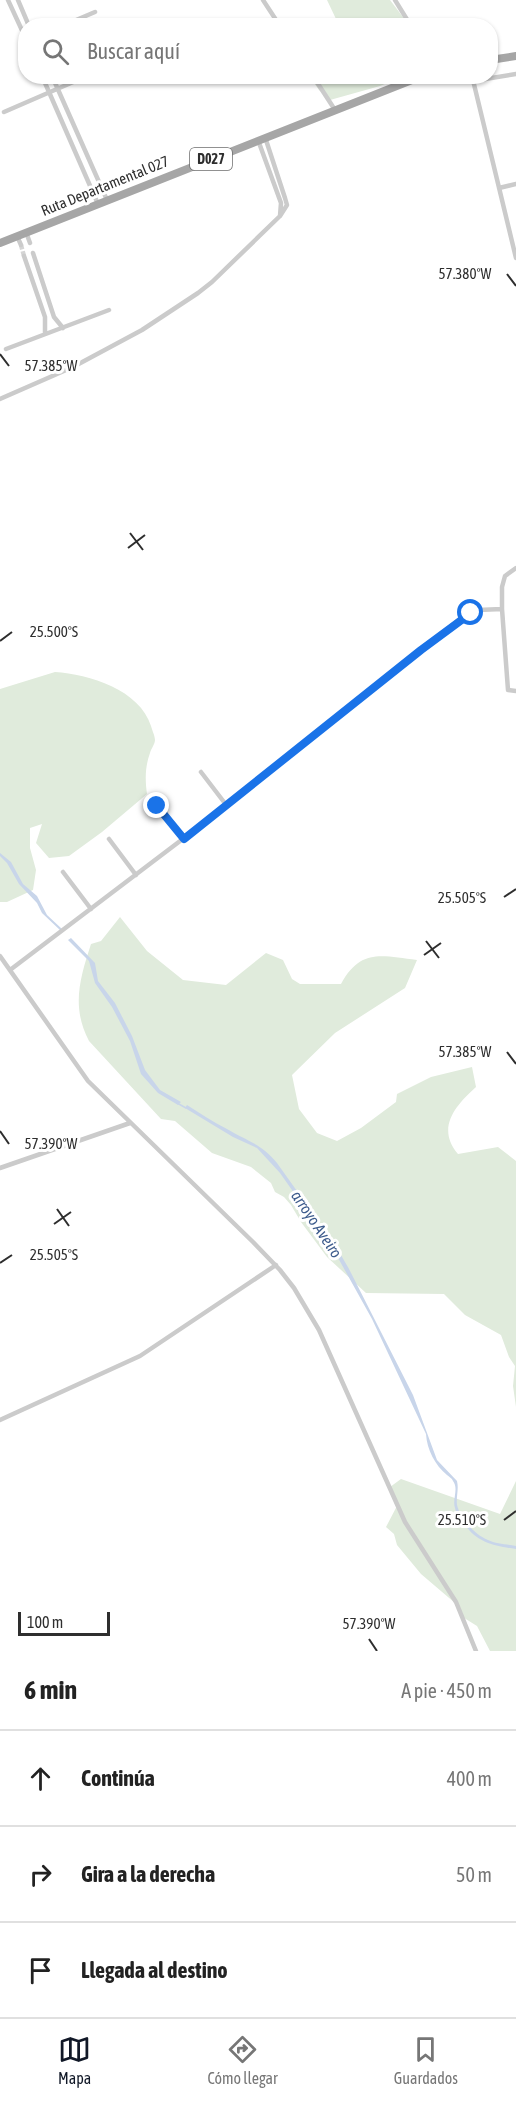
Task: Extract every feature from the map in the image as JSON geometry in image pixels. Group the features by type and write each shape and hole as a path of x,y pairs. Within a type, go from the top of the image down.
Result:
{"main road":[{"path":"498,59 516,56"},
{"name":"Ruta Departamental 027","path":"1,240 17,236 402,84"}],"street":[{"path":"8,0 18,22"},
{"path":"18,0 26,18"},
{"path":"263,0 275,18"},
{"path":"395,0 406,18"},
{"path":"81,18 95,12"},
{"path":"498,76 516,74"},
{"path":"45,84 98,204"},
{"path":"55,84 107,200"},
{"path":"4,112 69,84"},
{"path":"318,84 335,110"},
{"path":"474,84 516,258"},
{"path":"0,399 73,367 142,330 189,300 212,282 280,216 281,203 261,139"},
{"path":"499,188 516,184"},
{"path":"26,232 30,243"},
{"path":"17,236 21,245"},
{"path":"33,253 54,317 63,328"},
{"path":"24,255 45,317 45,334"},
{"path":"6,349 109,310"},
{"path":"516,568 505,576 502,587 508,690 516,691"},
{"path":"10,970 227,806 462,618 478,610 502,609"},
{"path":"201,772 227,806"},
{"path":"157,806 184,839"},
{"path":"108,839 136,875"},
{"path":"63,872 91,909"},
{"path":"0,956 88,1082 276,1265 310,1312 405,1522 456,1602 476,1651"},
{"path":"0,1168 130,1123"},
{"path":"0,1420 140,1356 276,1265"}],"green space":[{"path":"327,0 390,0 404,18 336,18"},
{"path":"315,84 385,84 330,100"},
{"path":"55,672 83,676 112,686 136,703 145,713 155,740 146,768 147,794 69,856 49,858 36,843 42,824 30,828 30,848 36,870 33,890 7,902 0,902 0,689"},
{"path":"120,917 147,951 183,980 226,985 266,953 283,960 292,979 300,984 341,984 356,964 373,957 417,960 405,988 335,1033 292,1075 299,1109 317,1133 337,1141 361,1128 396,1102 397,1094 431,1077 472,1067 476,1087 461,1102 451,1118 448,1126 452,1144 458,1154 498,1147 516,1161 516,1407 513,1386 515,1366 501,1335 465,1315 444,1294 366,1293 327,1257 291,1205 275,1192 271,1183 251,1167 212,1153 175,1121 161,1119 89,1041 83,1028 79,1004 84,969 91,944 101,941"},
{"path":"401,1479 500,1514 516,1481 516,1651 490,1651 477,1626 461,1616 455,1603 421,1574 397,1545 394,1534 386,1527 398,1504 390,1487"}],"water":[{"path":"0,853 11,862 23,884 37,896 47,915 62,929 61,931 42,913 37,903 19,884"},
{"path":"71,938 95,963 98,981 115,1003 132,1036 145,1070 160,1090 181,1102 178,1105 158,1093 141,1074 130,1041 112,1007 95,983 89,961 68,940"},
{"path":"187,1105 260,1147 277,1163 334,1243 349,1269 413,1395 437,1460 457,1481 457,1505 461,1515 483,1538 516,1546 516,1549 494,1545 475,1536 457,1514 454,1505 455,1484 432,1457 426,1434 372,1319 332,1247 280,1173 257,1148 233,1137 185,1108"}],"waterway":[{"name":"arroyo Aveiro","path":"177,1103 186,1108"}],"tunnel":[{"path":"21,245 24,256"}],"route":[{"path":"157,806 184,839 421,650 471,613"}]}
